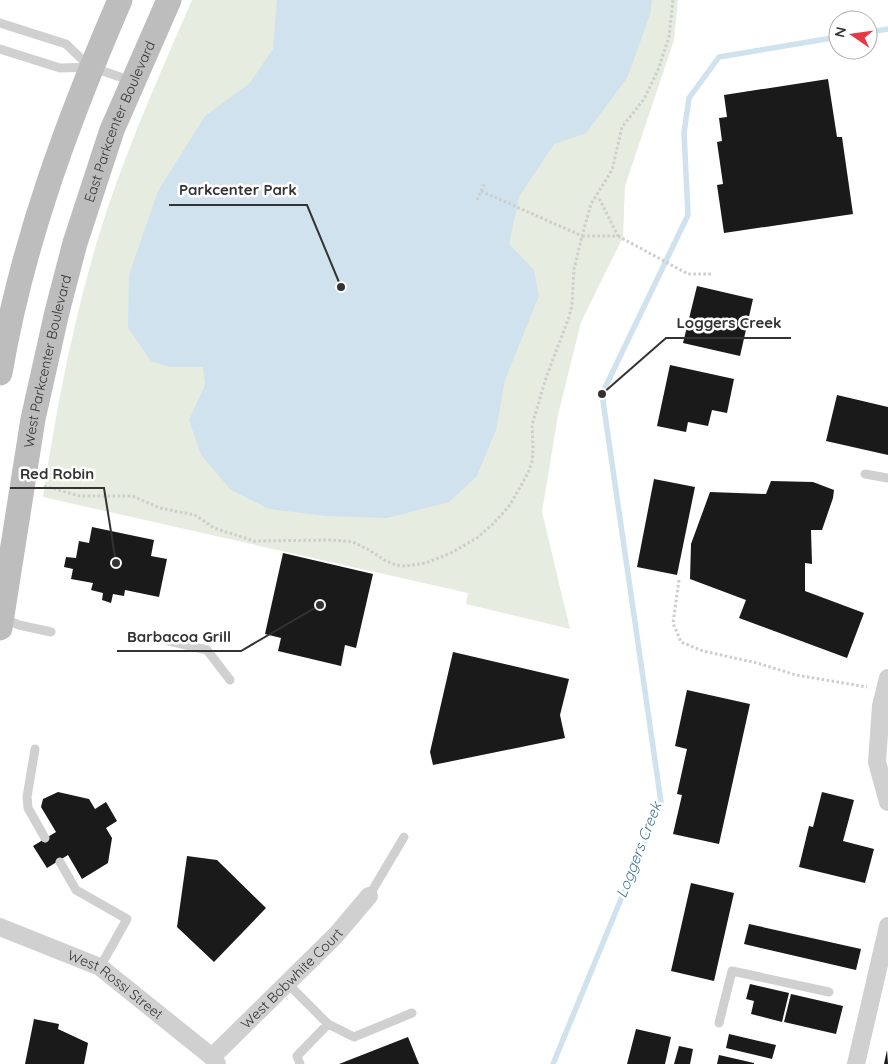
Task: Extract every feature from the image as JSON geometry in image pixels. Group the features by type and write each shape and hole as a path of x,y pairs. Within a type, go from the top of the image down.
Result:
{"main road":[{"path":"0,374 20,280 39,212 58,154 91,67 120,0"},
{"name":"East Parkcenter Boulevard","path":"75,244 112,130 169,0"},
{"name":"West Parkcenter Boulevard","path":"0,621 33,420 57,312 75,244"}],"street":[{"path":"888,678 881,706 877,762 888,802"},
{"name":"West Bobwhite Court","path":"212,1062 287,983 336,935 369,896"},
{"path":"856,1064 888,926"},
{"name":"West Rossi Street","path":"0,927 100,967 212,1062"}],"lane":[{"path":"0,23 66,44 91,67"},
{"path":"0,49 60,68 91,67 133,82"},
{"path":"866,474 888,478"},
{"path":"0,621 51,632"},
{"path":"165,640 207,650 230,680"},
{"path":"35,749 27,797 28,808 45,838"},
{"path":"369,896 404,837"},
{"path":"60,862 76,890 127,919 100,967"},
{"path":"719,1023 732,971 829,992"},
{"path":"287,983 328,1024 354,1037 412,1013"},
{"path":"300,1064 297,1056 328,1024"}],"path":[{"path":"41,486 80,496 132,496 160,508 195,515 214,528 254,541 332,540 353,542 396,565 406,566 426,563 451,553 477,538 510,505 528,473 532,462 532,425 546,378 569,317 574,269 589,210 612,170 622,127 644,99 658,70 669,37 673,0"},
{"path":"477,200 485,182"},
{"path":"481,191 582,236 618,236 688,274 713,274"},
{"path":"595,198 600,200 618,236"},
{"path":"679,580 673,623 680,642 703,651 757,663 796,676 866,687"}],"shaded area":[{"path":"192,0 678,0 674,40 625,186 623,237 581,322 558,415 542,512 570,629 466,604 468,593 43,497 64,377 92,259 125,160"}],"water":[{"path":"277,0 652,0 650,15 627,78 586,133 554,144 520,195 509,244 534,270 539,296 505,380 496,430 477,476 449,502 387,518 326,516 269,509 231,490 201,455 189,420 205,385 203,367 170,367 151,361 128,328 129,275 158,191 205,116 249,84 273,49"}],"building":[{"path":"828,79 837,137 842,137 853,214 724,233 717,185 723,184 717,142 722,141 719,118 727,117 724,95"},
{"path":"697,286 753,299 740,356 683,343"},
{"path":"670,365 734,379 727,413 712,410 708,426 688,422 686,432 657,426"},
{"path":"837,395 888,407 888,455 826,441"},
{"path":"654,479 695,487 677,575 637,567"},
{"path":"771,481 813,482 834,490 822,530 811,530 812,564 805,563 805,591 864,613 847,658 739,618 746,600 690,579 691,544 710,492 766,494"},
{"path":"92,527 154,540 151,556 167,559 159,597 125,590 124,596 113,594 111,603 102,600 103,593 91,590 93,583 71,579 73,569 64,567 66,557 76,558 79,541 89,543"},
{"path":"283,553 373,574 356,648 345,645 341,666 278,651 281,638 265,634"},
{"path":"453,652 569,679 560,715 565,738 433,765 430,752"},
{"path":"687,690 750,704 719,844 673,834 682,795 677,794 687,749 675,746"},
{"path":"58,792 89,799 95,809 106,802 117,821 106,828 112,838 108,863 82,879 68,855 47,868 33,846 56,832 41,807 43,799"},
{"path":"822,792 854,800 843,841 874,849 865,883 799,867 809,826 813,827"},
{"path":"187,856 217,860 266,908 214,962 177,927"},
{"path":"691,883 734,893 714,981 671,971"},
{"path":"749,924 861,949 856,970 744,944"},
{"path":"750,984 789,993 782,1022 751,1014 754,1001 746,999"},
{"path":"791,994 843,1006 836,1034 784,1022"},
{"path":"34,1019 59,1024 58,1029 88,1043 84,1064 25,1064"},
{"path":"636,1029 671,1037 665,1064 627,1064"},
{"path":"729,1034 776,1045 772,1059 726,1048"},
{"path":"408,1037 419,1064 339,1064"},
{"path":"679,1046 693,1049 690,1064 674,1064"},
{"path":"887,1050 888,1064 884,1064"},
{"path":"719,1055 754,1063 754,1064 717,1064"}],"waterway":[{"name":"Loggers Creek","path":"878,30 888,29"},
{"name":"Loggers Creek","path":"553,1064 661,802 602,394 688,215 684,133 689,98 719,57 828,39"}],"place":[{"name":"Parkcenter Park","path":"341,287"},
{"name":"Loggers Creek","path":"602,394"},
{"name":"Red Robin","path":"116,563"},
{"name":"Barbacoa Grill","path":"320,605"}]}
